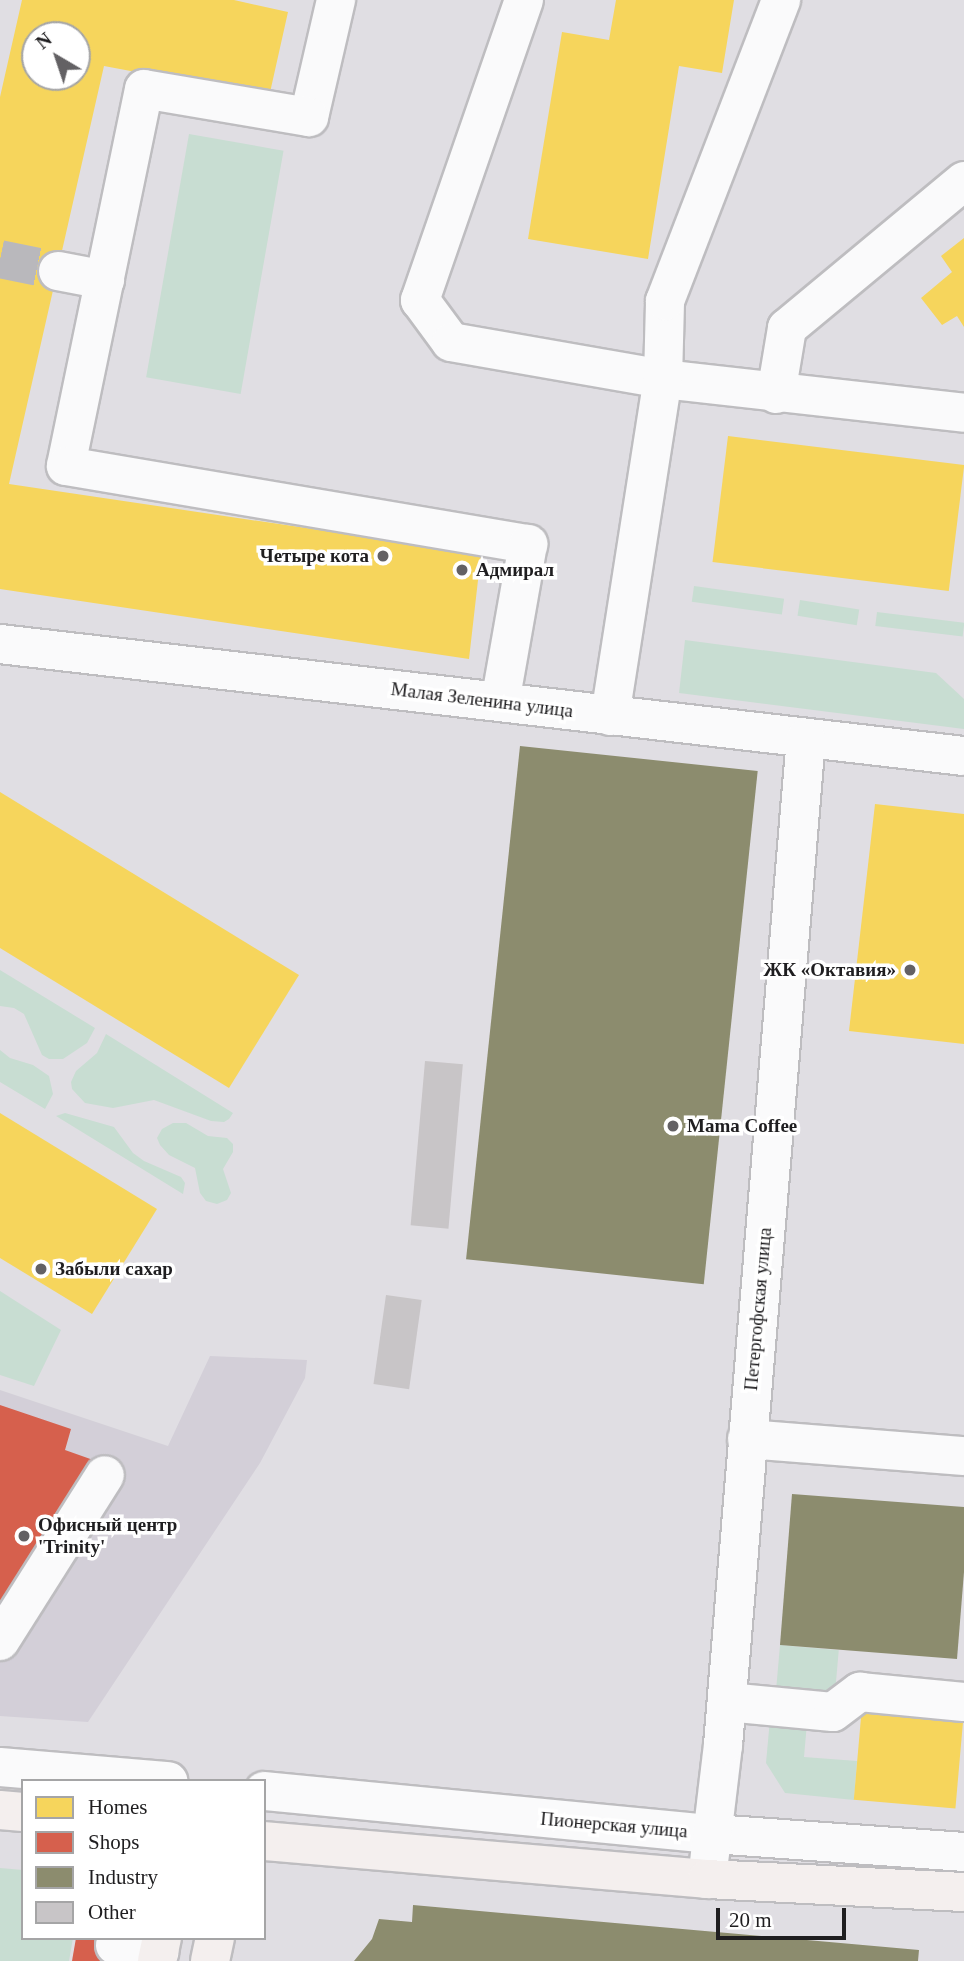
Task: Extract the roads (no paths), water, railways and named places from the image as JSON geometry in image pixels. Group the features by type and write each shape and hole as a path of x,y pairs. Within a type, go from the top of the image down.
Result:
{"main road":[{"path":"0,1810 21,1812"},
{"path":"266,1841 708,1879 964,1892"},
{"path":"210,1961 215,1940"}],"street":[{"path":"336,0 309,117 144,89 66,466 528,544 500,702"},
{"path":"524,0 420,300 451,342 663,379 964,414"},
{"path":"610,716 663,379 665,301 781,0"},
{"path":"776,394 787,328 964,181"},
{"path":"58,271 105,280"},
{"name":"Малая Зеленина улица","path":"0,644 964,756"},
{"name":"Петергофская улица","path":"708,1879 727,1702 806,738"},
{"path":"747,1439 964,1456"},
{"path":"0,1641 105,1475"},
{"path":"727,1702 834,1712 860,1692 964,1702"},
{"path":"0,1767 144,1779"},
{"name":"Пионерская улица","path":"266,1791 713,1834 964,1852"},
{"path":"116,1945 159,1951"}],"tunnel":[{"path":"0,259 58,271"}],"place":[{"name":"Четыре кота","path":"383,556"},
{"name":"Адмирал","path":"462,570"},
{"name":"ЖК «Октавия»","path":"910,970"},
{"name":"Mama Coffee","path":"673,1126"},
{"name":"Забыли сахар","path":"41,1269"},
{"name":"Офисный центр 'Trinity'","path":"24,1536"}]}
